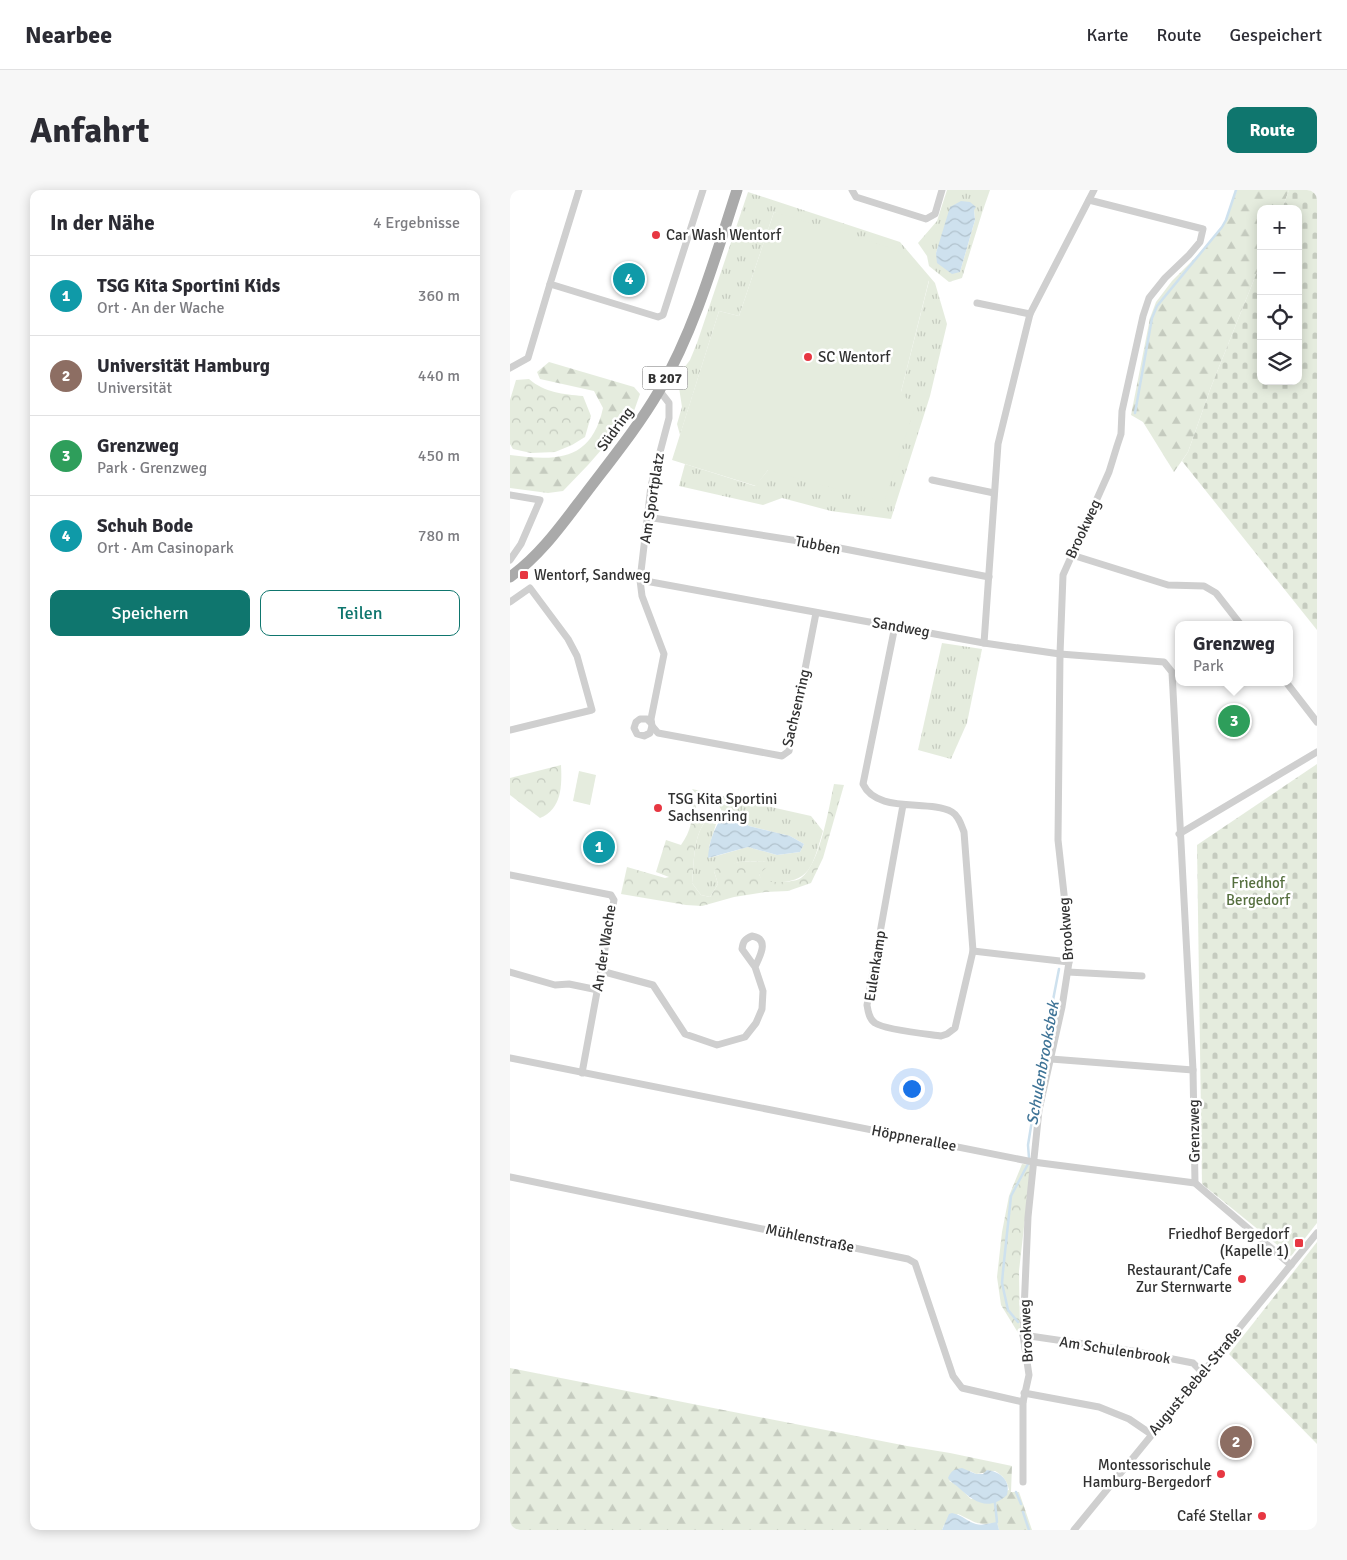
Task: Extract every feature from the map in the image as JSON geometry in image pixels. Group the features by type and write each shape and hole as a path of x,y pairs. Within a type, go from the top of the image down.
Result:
{"main road":[{"name":"Südring","path":"510,577 548,542 638,424 659,390 686,337 697,310 737,190"}],"street":[{"path":"510,368 528,358 579,190"},
{"path":"550,284 658,317 663,315 703,190"},
{"path":"852,190 856,197 926,219 935,214 942,190"},
{"path":"984,643 998,444 1030,314 1094,190"},
{"name":"Brookweg","path":"1023,1482 1023,1402 1029,1375 1023,1335 1025,1271 1033,1162 1039,1110 1068,972 1070,948 1058,840 1060,654 1063,575 1109,472 1121,434 1122,412 1143,316 1149,298 1165,278 1190,255 1200,242 1203,228 1088,200"},
{"path":"977,303 1030,314"},
{"name":"Am Sportplatz","path":"640,580 646,517 656,461 669,418 669,403 659,390"},
{"path":"932,480 994,492"},
{"path":"510,495 540,500 521,544 510,560"},
{"name":"Tubben","path":"646,517 824,545 989,577"},
{"path":"1072,555 1168,585 1204,586 1216,593 1237,621"},
{"name":"Sandweg","path":"640,580 984,643 1060,654 1164,662"},
{"name":"Sachsenring","path":"640,580 642,596 664,654 651,725 656,732 662,734 782,756 789,751 816,613"},
{"path":"510,602 530,588 568,639 577,656 592,710 510,730"},
{"name":"Eulenkamp","path":"895,626 864,784 868,793 875,797 903,804 952,812 959,820 964,832 973,950 955,1028 947,1034 940,1036 887,1028 875,1023 868,1014 867,1005 903,804"},
{"name":"Grenzweg","path":"1164,662 1172,672 1179,834 1193,1070 1195,1183"},
{"path":"1289,686 1317,722"},
{"path":"1179,834 1317,752"},
{"name":"An der Wache","path":"510,875 611,895 614,900 582,1073"},
{"path":"973,950 1069,962"},
{"path":"601,971 653,985 685,1034 717,1045 745,1037 756,1023 762,1009 763,991 755,967"},
{"path":"510,972 555,985 569,984 598,990"},
{"name":"Brookweg","path":"1068,972 1142,976"},
{"name":"Höppnerallee","path":"510,1058 1033,1162 1195,1183"},
{"path":"1051,1059 1193,1070"},
{"name":"Mühlenstraße","path":"510,1177 908,1259 915,1263 952,1376 962,1388 1023,1402"},
{"path":"1195,1183 1291,1265"},
{"name":"August-Bebel-Straße","path":"1074,1530 1317,1233"},
{"name":"Am Schulenbrook","path":"1023,1335 1132,1351 1193,1363 1202,1372"},
{"path":"1024,1393 1099,1407 1129,1419 1151,1434"}],"green space":[{"path":"947,190 990,190 962,278 949,282 929,266 927,256 918,243 937,221","holes":["974,210 975,220 960,272 936,253 941,240"]},
{"path":"1237,190 1289,190 1283,205 1257,205 1257,272 1211,387 1188,452 1174,472 1143,422 1131,415 1150,318 1156,302 1172,281 1207,246 1226,220"},
{"path":"1289,190 1317,190 1317,630 1182,461 1188,452 1211,387 1257,272 1257,385 1302,385 1302,205 1283,205"},
{"path":"748,192 900,242 935,283 947,324 930,396 891,519 831,511 782,498 763,505 679,486 685,464 755,486 768,470 901,392 929,281 774,212 739,316 719,311 680,435 677,424 682,407 678,381 697,343"},
{"name":"SC Wentorf","path":"774,212 895,249 929,280 901,392 915,408 884,502 768,470 756,486 672,460 719,311 739,316"},
{"path":"549,362 634,387 640,394 634,411 563,491 548,493 510,488 510,455 542,458 569,454 580,448 590,439 603,408 594,391 540,379 537,372"},
{"path":"529,379 548,390 583,396 591,416 585,437 555,452 531,453 513,449 510,444 510,400 516,380"},
{"path":"942,643 982,649 967,723 951,759 918,750"},
{"path":"1237,705 1247,722 1230,733 1219,716"},
{"name":"Friedhof Bergedorf","path":"1317,764 1317,1223 1291,1256 1202,1184 1197,845"},
{"path":"561,765 561,788 557,803 547,814 540,818 510,795 510,778"},
{"path":"579,771 596,775 590,805 573,801"},
{"path":"834,784 844,785 823,858 811,883 788,891 765,892 734,897 702,906 621,894 627,867 665,878 669,877 656,872 666,840 681,845 691,824 693,802 696,806 696,816 699,821 705,822 696,843 692,883 701,895 710,897 718,884 714,871 718,867 739,862 767,861 767,867 759,874 763,882 798,880 808,871 818,848"},
{"path":"692,789 811,816 823,831 811,866 799,878 790,881 762,882 759,874 766,861 739,862 714,871 718,884 710,897 701,895 692,883 696,843 705,822 716,824 709,847 709,858 748,847 777,855 800,852 804,844 790,836 749,826 737,818 724,815 716,802 710,799 701,800"},
{"path":"1022,1164 1031,1165 1019,1271 1020,1336 1001,1305 997,1277 1002,1232 1009,1196"},
{"path":"1317,1242 1317,1444 1229,1354"},
{"path":"510,1368 1012,1466 1011,1492 1019,1492 1032,1530 999,1530 997,1523 976,1523 958,1514 944,1525 942,1530 510,1530","holes":["970,1471 976,1474 995,1471 1004,1479 1009,1490 971,1499 957,1485 949,1481"]}],"water":[{"path":"961,201 970,202 976,207 974,210 975,220 960,272 952,274 937,263 936,253 950,207"},
{"path":"724,815 737,818 749,826 790,836 804,844 800,852 777,855 748,847 708,858 713,835"},
{"path":"962,1468 976,1474 983,1474 987,1470 1001,1475 1008,1485 1007,1495 994,1503 988,1504 971,1498 948,1478 953,1471"},
{"path":"952,1513 979,1525 997,1522 999,1530 942,1530 949,1514"}],"waterway":[{"name":"Schulenbrooksbek","path":"1135,413 1152,318 1157,306 1222,227 1236,190"},
{"name":"Schulenbrooksbek","path":"1029,1158 1028,1145 1059,969"},
{"name":"Schulenbrooksbek","path":"1018,1322 1008,1310 1002,1283 1011,1196 1028,1164"},
{"name":"Schulenbrooksbek","path":"1016,1492 1021,1504"},
{"path":"995,1503 997,1522"},
{"name":"Schulenbrooksbek","path":"1023,1512 1029,1530"}],"place":[{"name":"Car Wash Wentorf","path":"656,235"},
{"name":"Schuh Bode","path":"629,279"},
{"name":"SC Wentorf","path":"808,357"},
{"name":"Wentorf, Sandweg","path":"524,575"},
{"name":"Grenzweg","path":"1234,721"},
{"name":"TSG Kita Sportini Sachsenring","path":"658,808"},
{"name":"TSG Kita Sportini Kids","path":"599,847"},
{"name":"Friedhof Bergedorf (Kapelle 1)","path":"1299,1243"},
{"name":"Restaurant/Cafe Zur Sternwarte","path":"1242,1279"},
{"name":"Universität Hamburg","path":"1236,1442"},
{"name":"Montessorischule Hamburg-Bergedorf","path":"1221,1474"},
{"name":"Café Stellar","path":"1262,1516"}]}
